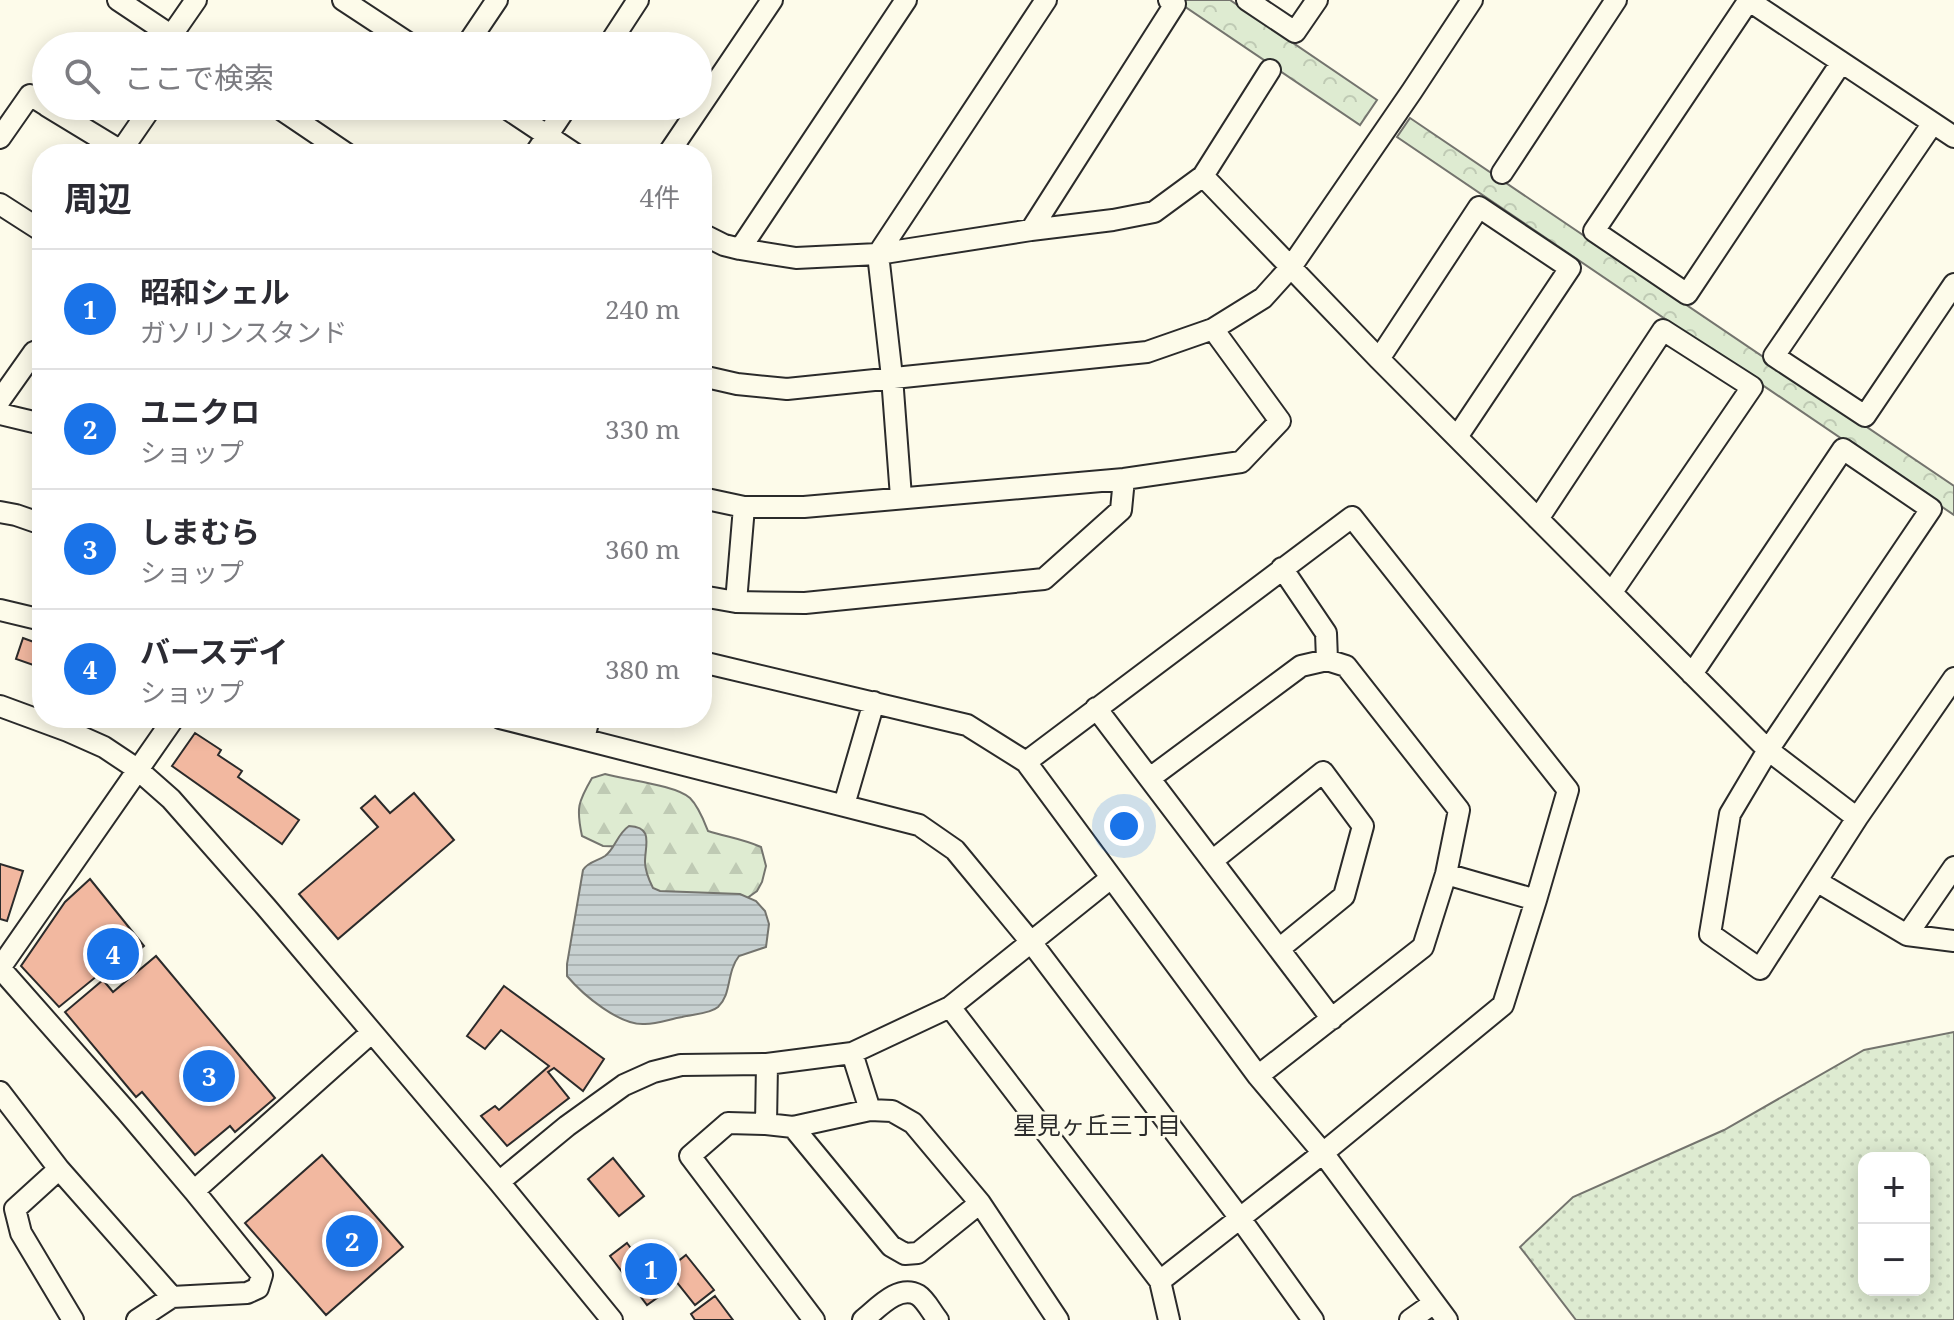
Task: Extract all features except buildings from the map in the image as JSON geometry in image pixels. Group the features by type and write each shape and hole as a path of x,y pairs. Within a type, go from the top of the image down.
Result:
{"street":[{"path":"118,0 166,32"},
{"path":"183,32 196,0"},
{"path":"343,0 392,32"},
{"path":"475,32 497,0"},
{"path":"617,32 638,0"},
{"path":"712,89 772,0"},
{"path":"740,249 906,0"},
{"path":"901,497 878,254 1046,0"},
{"path":"1031,230 1175,4 1169,0"},
{"path":"1247,0 1295,32 1317,0"},
{"path":"712,378 787,389 1147,352 1213,329 1263,298 1291,267 1472,0"},
{"path":"1502,173 1616,0"},
{"path":"1841,63 1687,294 1594,231 1748,0 1954,137"},
{"path":"712,239 740,249 796,258 878,254 1154,212 1203,176 1270,70"},
{"path":"0,138 32,96"},
{"path":"70,120 111,144"},
{"path":"129,144 143,120"},
{"path":"297,120 332,144"},
{"path":"524,120 560,144"},
{"path":"542,144 558,120"},
{"path":"675,144 691,120"},
{"path":"1933,123 1774,356 1865,416 1954,284"},
{"path":"1203,176 1379,359 1768,750 1857,818"},
{"path":"0,204 32,225"},
{"path":"1379,359 1479,207 1570,268 1457,437"},
{"path":"712,500 744,507 804,507 1124,479 1241,462 1280,421 1213,329"},
{"path":"1538,519 1663,330 1752,387 1612,592"},
{"path":"0,400 32,355"},
{"path":"0,414 32,422"},
{"path":"1692,674 1843,449 1931,509 1768,750 1730,814 1710,934 1760,969 1857,818 1946,707 1954,678"},
{"path":"712,598 736,602 805,603 1044,579 1121,510 1124,479"},
{"path":"736,602 744,507"},
{"path":"0,512 32,521"},
{"path":"1026,762 1352,517 1568,790 1503,1005 1323,1153 1160,1281"},
{"path":"1282,568 1326,633 1327,660"},
{"path":"0,610 32,618"},
{"path":"1150,778 1301,666 1327,660 1346,666 1459,810 1446,874 1423,947 1258,1076"},
{"path":"712,664 967,725 1026,762 1258,1076 1323,1153 1447,1320"},
{"path":"844,805 874,702"},
{"path":"0,706 32,718"},
{"path":"1096,708 1332,1019"},
{"path":"60,728 104,747 137,769 171,799 499,1182 612,1320"},
{"path":"137,1320 172,1297 247,1293 258,1288 262,1275 127,1112 0,968 167,728"},
{"path":"540,728 919,825 955,850 1031,942 1313,1320"},
{"path":"584,739 587,728"},
{"path":"1212,861 1323,772 1363,826 1344,896 1279,949"},
{"path":"1907,935 1954,867"},
{"path":"1446,874 1536,900"},
{"path":"499,1182 567,1126 624,1085 653,1072 681,1065 767,1064 852,1053 950,1007 1111,878"},
{"path":"1818,882 1907,935 1954,941"},
{"path":"950,1007 1160,1281 1169,1320"},
{"path":"194,1191 371,1033"},
{"path":"852,1053 870,1110"},
{"path":"766,1124 767,1064"},
{"path":"0,1092 59,1169 172,1297"},
{"path":"814,1320 690,1156 728,1123 793,1127 870,1110 892,1111 913,1123 980,1203 1058,1320"},
{"path":"793,1127 891,1246 905,1254 918,1253 980,1203"},
{"path":"59,1169 15,1209 21,1233 73,1320"},
{"path":"863,1320 891,1297 907,1292 920,1296 938,1320"},
{"path":"1410,1320 1434,1303"}],"green space":[{"path":"1175,0 1230,0 1377,100 1360,125"},
{"path":"1410,118 1954,486 1954,515 1397,137"},
{"path":"605,774 683,793 696,806 708,831 761,847 766,866 757,891 743,901 677,901 645,886 633,847 603,846 582,836 579,818 581,800 592,778"},
{"path":"1954,1032 1954,1320 1576,1320 1520,1247 1573,1197 1724,1130 1864,1050"}],"shaded area":[{"path":"629,826 645,833 645,865 653,888 660,891 740,894 756,901 765,911 769,924 766,947 739,956 725,996 715,1009 655,1023 635,1023 603,1008 567,976 583,870 608,853"}],"place":[{"name":"バースデイ","path":"113,954"},
{"name":"しまむら","path":"209,1076"},
{"name":"ユニクロ","path":"352,1241"},
{"name":"昭和シェル","path":"651,1269"}],"district":[{"name":"星見ヶ丘三丁目","path":"1097,1124"}]}
